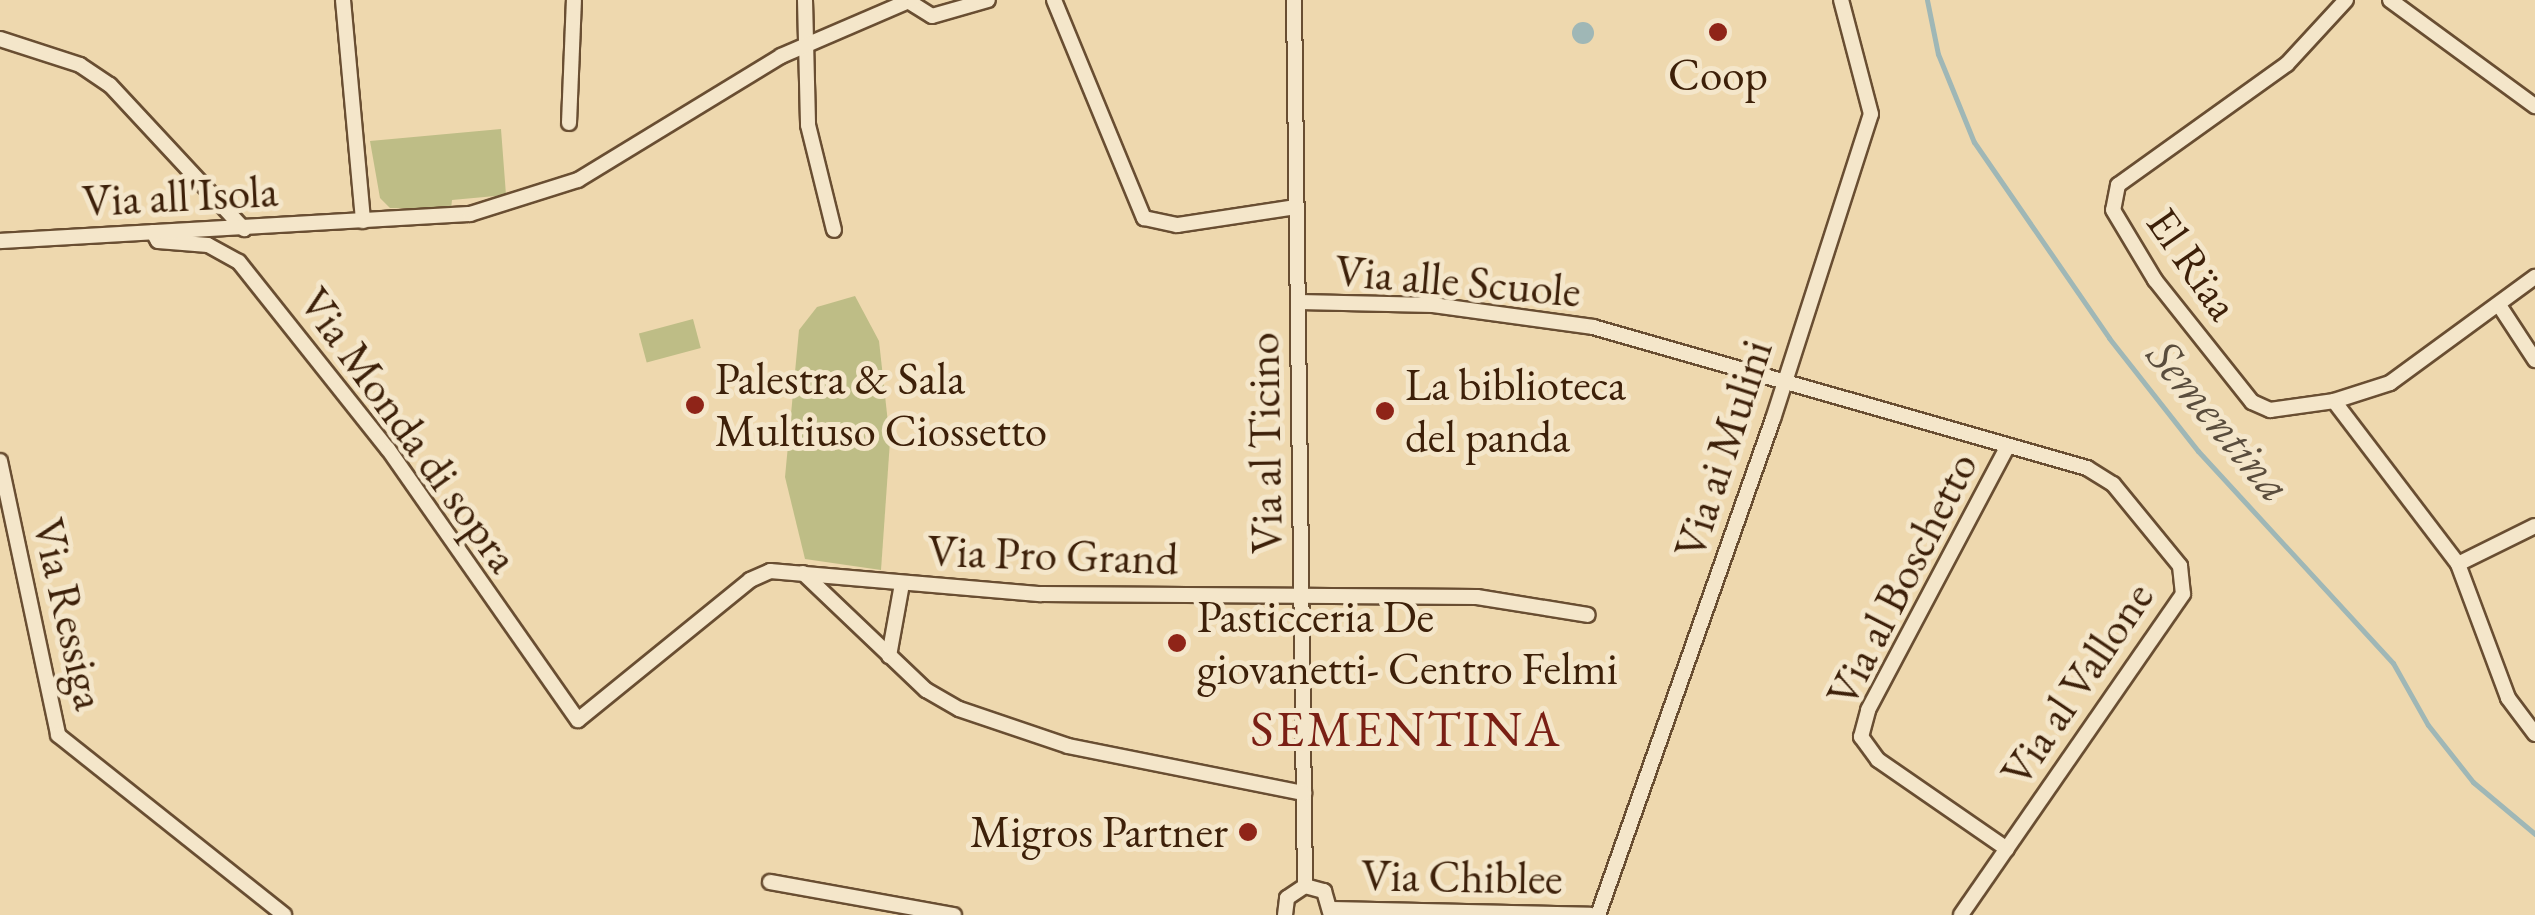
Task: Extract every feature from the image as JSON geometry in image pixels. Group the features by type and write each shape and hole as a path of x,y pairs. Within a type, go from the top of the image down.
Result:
{"street":[{"path":"343,0 363,222"},
{"path":"569,122 574,0"},
{"path":"806,0 808,125 834,230"},
{"path":"910,1 932,16 988,0"},
{"path":"1054,0 1144,218 1177,225 1296,207"},
{"name":"Via al Ticino","path":"1294,0 1305,886"},
{"name":"Via ai Mulini","path":"1594,915 1783,382 1871,114 1842,0"},
{"name":"El Rïaa","path":"2334,401 2256,406 2155,280 2111,197 2135,172 2287,64 2346,0"},
{"path":"2390,0 2535,106"},
{"name":"Via all'Isola","path":"0,240 457,216 551,192 804,47 910,1"},
{"path":"0,39 80,64 110,86 244,229"},
{"name":"Via Monda di sopra","path":"152,232 162,242 208,245 239,262 388,449 578,720"},
{"path":"2535,277 2404,376 2334,401 2458,564 2508,698 2535,734"},
{"name":"Via alle Scuole","path":"1299,302 1432,304 1553,319 1783,382"},
{"path":"2499,305 2535,360"},
{"name":"Via al Vallone","path":"1783,382 2107,478 2172,554 2186,583 2173,614 1960,915"},
{"name":"Via al Boschetto","path":"2007,848 1878,760 1861,737 1868,710 2008,446"},
{"name":"Via Ressiga","path":"0,461 58,735 284,915"},
{"path":"2458,564 2535,526"},
{"path":"803,572 889,656 948,704 1068,746 1304,793"},
{"name":"Via Pro Grand","path":"578,720 757,575 803,572 902,584 1068,595 1477,596 1588,614"},
{"path":"889,656 902,584"},
{"path":"770,882 954,915"},
{"path":"1285,915 1287,898 1305,886 1324,891 1332,912"},
{"name":"Via Chiblee","path":"1332,912 1594,915"}],"shaded area":[{"path":"501,129 506,195 452,200 451,209 390,208 380,198 370,141"},
{"path":"855,296 879,341 890,441 881,570 805,559 785,477 799,330 817,307"},
{"path":"693,319 701,348 647,362 639,333"}],"water":[{"path":"1583,22 1591,25 1591,41 1583,44 1575,41 1572,33 1575,25"}],"waterway":[{"name":"Sementina","path":"1927,0 1938,54 1974,142 2109,338 2198,451 2393,663 2428,725 2473,782 2535,834"}],"place":[{"name":"Coop","path":"1718,32"},
{"name":"Palestra & Sala Multiuso Ciossetto","path":"695,405"},
{"name":"La biblioteca del panda","path":"1385,411"},
{"name":"Pasticceria De giovanetti- Centro Felmi","path":"1177,643"},
{"name":"Migros Partner","path":"1248,832"}],"district":[{"name":"SEMENTINA","path":"1406,729"}]}
